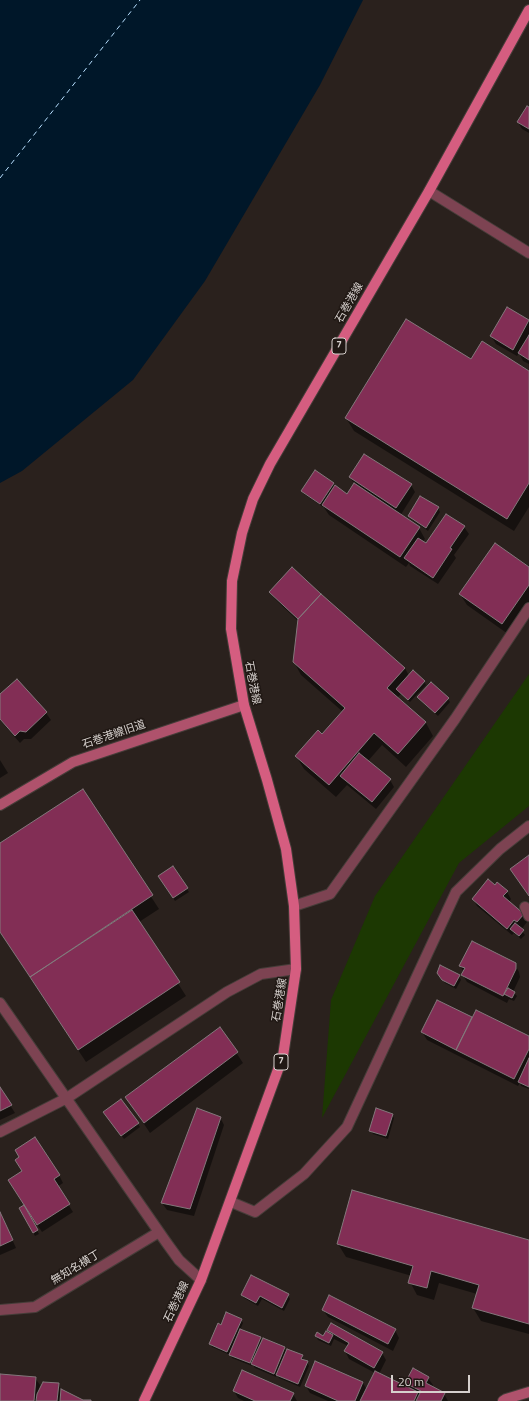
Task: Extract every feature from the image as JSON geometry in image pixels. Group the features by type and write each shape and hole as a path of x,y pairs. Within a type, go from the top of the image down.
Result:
{"main road":[{"name":"石巻港線","path":"144,1401 201,1280 231,1202 283,1056 296,969 294,906 286,849 244,705 231,629 232,581 242,533 253,499 270,464 429,191 529,10"}],"street":[{"path":"429,191 529,253"},
{"path":"294,906 330,894 455,719 529,608"},
{"name":"石巻港線旧道","path":"0,805 73,762 244,705"},
{"path":"231,1202 255,1212 304,1174 347,1127 456,892 500,849 529,826"},
{"path":"0,1132 67,1098 227,992 261,974 296,969"},
{"path":"0,1003 179,1260 201,1280"},
{"name":"無知名横丁","path":"0,1310 35,1307 159,1232"},
{"path":"503,1401 529,1392"}],"green space":[{"path":"529,674 529,806 459,863 322,1118 331,1000 375,896"}],"water":[{"path":"0,0 363,0 320,85 205,281 133,380 22,471 0,483"}],"building":[{"path":"527,106 529,107 529,129 517,122"},
{"path":"507,307 529,320 513,350 490,336"},
{"path":"406,319 471,359 482,341 529,371 529,483 507,519 345,418"},
{"path":"529,335 529,360 518,353"},
{"path":"364,454 412,484 396,508 349,477"},
{"path":"315,470 334,483 320,504 301,491"},
{"path":"354,483 420,527 400,557 322,505 335,485 347,494"},
{"path":"420,496 439,507 426,528 408,516"},
{"path":"446,514 465,526 450,548 452,549 433,578 404,558 418,538 426,543"},
{"path":"495,543 529,567 529,585 502,624 459,594"},
{"path":"292,567 321,594 298,619 269,592"},
{"path":"321,594 405,668 387,688 426,722 398,754 374,733 329,785 295,756 318,730 322,734 345,708 293,662 298,619"},
{"path":"413,670 425,681 408,700 396,689"},
{"path":"17,679 47,712 26,732 20,731 15,736 0,719 0,694"},
{"path":"431,682 449,698 435,713 417,697"},
{"path":"359,753 391,779 372,802 340,776"},
{"path":"83,789 153,895 30,977 0,932 0,843"},
{"path":"529,855 529,896 510,869"},
{"path":"173,866 188,888 173,898 158,876"},
{"path":"488,879 495,885 497,882 508,891 503,896 524,914 517,922 514,920 507,929 472,899"},
{"path":"132,910 180,982 78,1050 30,977"},
{"path":"515,923 524,930 519,936 510,929"},
{"path":"472,941 516,963 516,969 503,996 461,975 465,968 459,966"},
{"path":"440,965 460,975 454,986 442,980 437,973"},
{"path":"508,988 515,992 512,998 504,994"},
{"path":"437,1000 472,1017 456,1050 421,1032"},
{"path":"476,1010 529,1036 529,1049 514,1079 456,1050"},
{"path":"220,1027 238,1052 144,1123 125,1097"},
{"path":"529,1058 529,1087 518,1082"},
{"path":"0,1087 12,1105 0,1111"},
{"path":"121,1099 139,1123 121,1136 103,1112"},
{"path":"197,1108 221,1117 190,1209 161,1203"},
{"path":"376,1108 393,1114 386,1136 369,1131"},
{"path":"35,1137 60,1175 54,1179 70,1204 37,1225 8,1180 22,1171 15,1160 19,1157 15,1150"},
{"path":"352,1190 529,1240 529,1324 472,1308 479,1285 431,1271 427,1288 408,1283 413,1266 337,1244"},
{"path":"24,1205 38,1230 33,1233 19,1208"},
{"path":"0,1212 13,1240 0,1246"},
{"path":"251,1275 289,1294 282,1308 260,1296 256,1303 241,1295"},
{"path":"329,1295 396,1329 388,1344 322,1310"},
{"path":"226,1312 242,1319 227,1352 209,1344 218,1323 221,1325"},
{"path":"331,1323 383,1352 374,1368 344,1351 349,1343 327,1330"},
{"path":"240,1329 261,1337 250,1363 229,1355"},
{"path":"326,1331 333,1335 329,1343 315,1336 317,1332 323,1336"},
{"path":"263,1338 285,1347 274,1374 251,1364"},
{"path":"287,1349 303,1355 301,1359 308,1361 298,1384 276,1375"},
{"path":"315,1361 363,1382 355,1401 338,1401 305,1386"},
{"path":"413,1368 429,1377 426,1383 445,1393 441,1401 416,1401 421,1391 405,1383"},
{"path":"242,1370 294,1393 290,1401 255,1401 233,1391"},
{"path":"375,1371 418,1392 414,1401 360,1401"},
{"path":"0,1374 36,1377 34,1401 0,1401"},
{"path":"43,1382 59,1383 57,1401 36,1401 37,1394"},
{"path":"61,1389 83,1400 91,1401 60,1401"}],"ferry route":[{"path":"0,178 140,0"}]}
